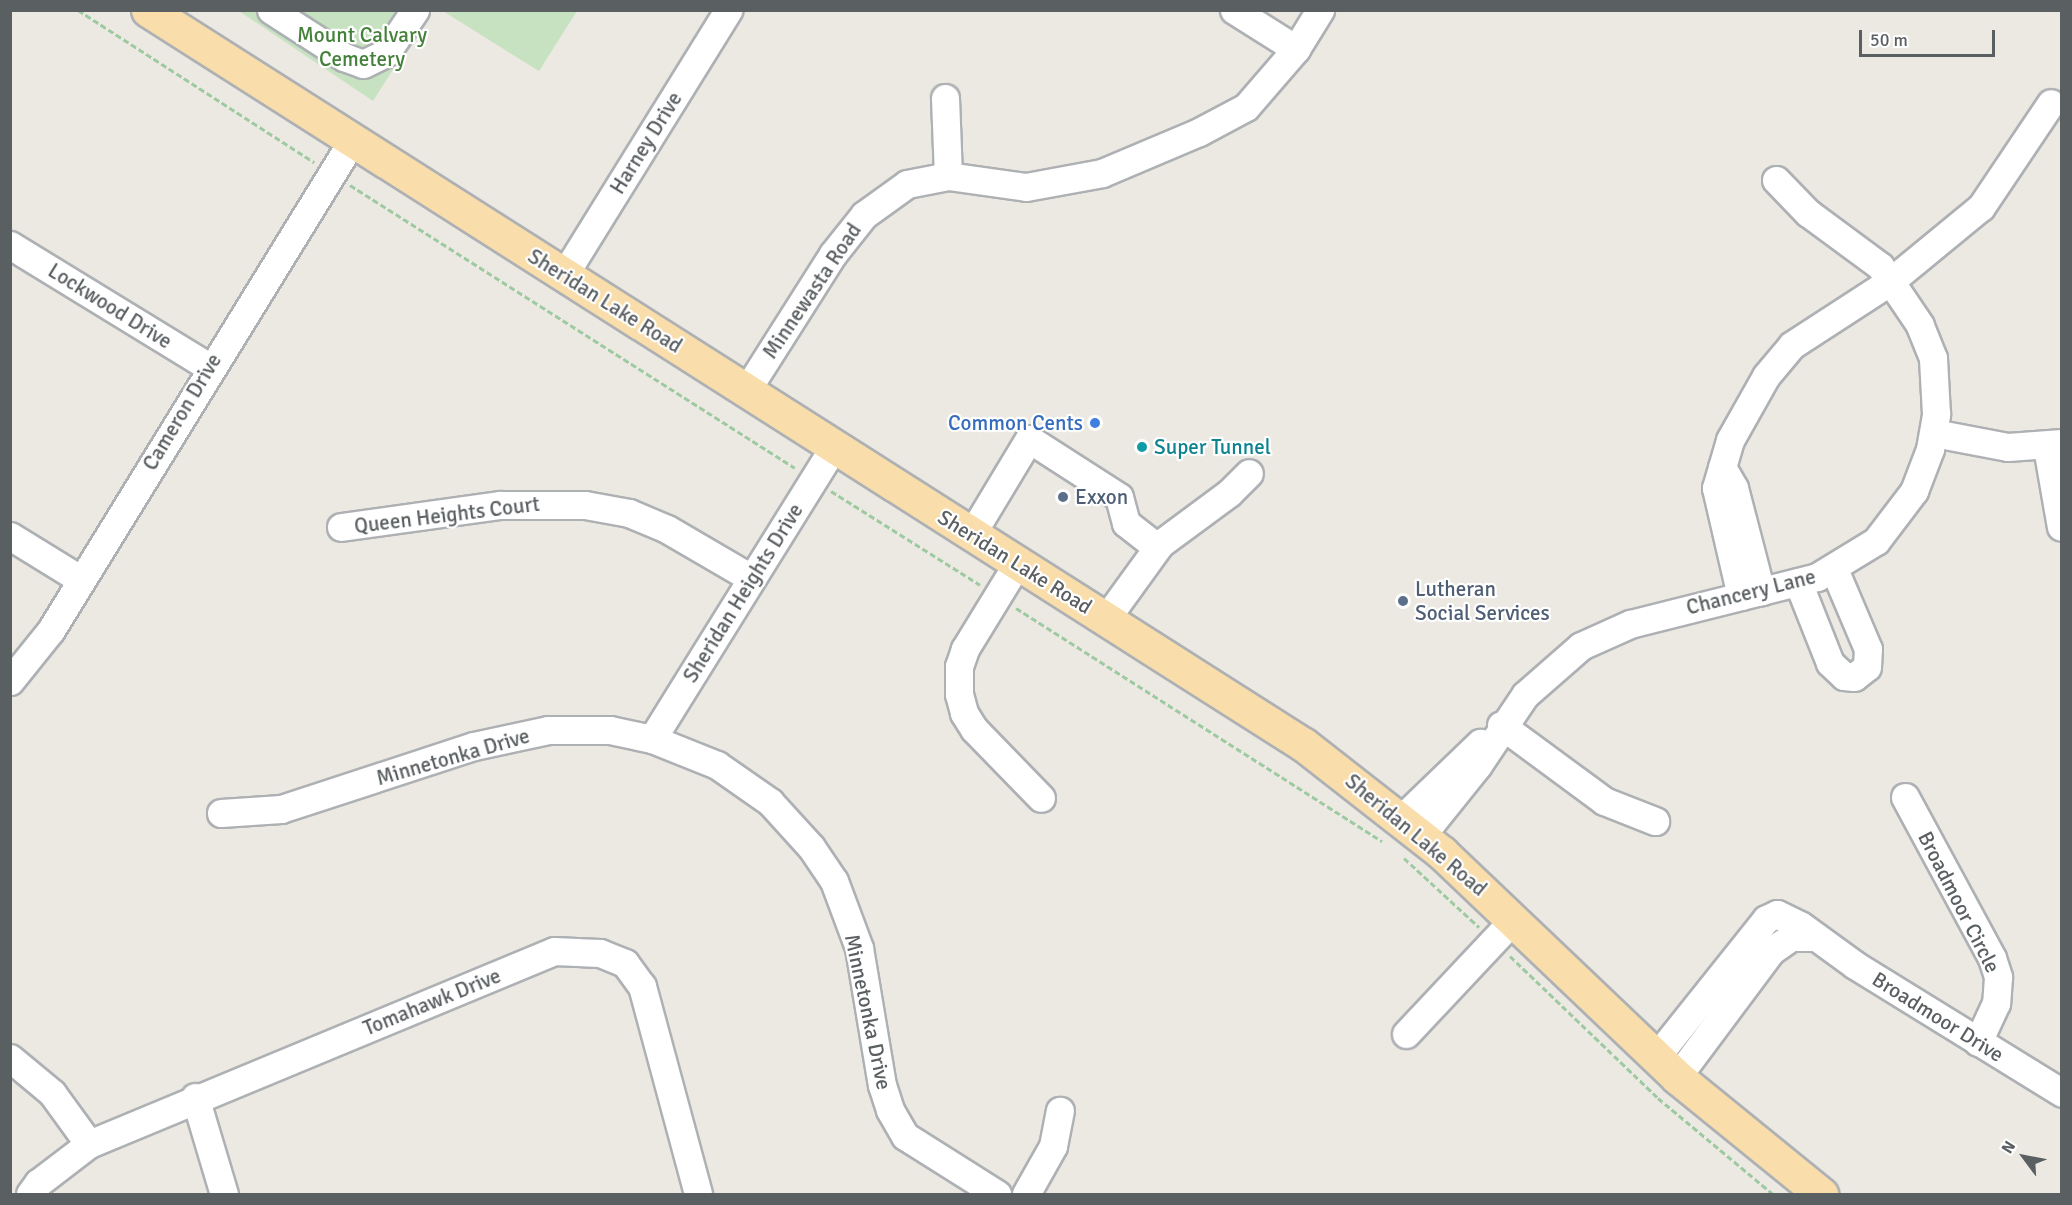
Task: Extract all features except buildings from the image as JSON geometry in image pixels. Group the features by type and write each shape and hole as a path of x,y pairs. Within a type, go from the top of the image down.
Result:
{"main road":[{"name":"Sheridan Lake Road","path":"148,10 1287,734 1504,931 1821,1194"}],"street":[{"path":"271,10 344,57 363,64 386,53 415,10"},
{"name":"Harney Drive","path":"564,275 728,10"},
{"path":"1234,10 1296,49"},
{"name":"Minnewasta Road","path":"746,391 833,254 864,214 907,184 948,176 1026,187 1102,173 1199,132 1246,107 1296,49 1320,10"},
{"path":"945,98 948,176"},
{"path":"1751,594 1734,488 1722,467 1730,440 1780,358 1808,333 1892,280 1981,207 2050,103"},
{"name":"Cameron Drive","path":"10,681 51,630 210,367 352,141"},
{"name":"Chancery Lane","path":"1402,838 1434,783 1502,725 1541,677 1581,646 1630,624 1798,582 1834,569 1857,556 1891,525 1914,491 1934,433 1933,358 1913,310 1892,280 1864,252 1808,213 1776,180"},
{"name":"Lockwood Drive","path":"10,245 210,367"},
{"path":"1934,433 2008,447 2054,445 2061,527"},
{"path":"971,535 1029,439 1119,497 1126,523 1157,547"},
{"name":"Sheridan Heights Drive","path":"652,739 834,447"},
{"path":"1105,620 1157,547 1229,493 1250,473"},
{"name":"Queen Heights Court","path":"341,527 500,505 585,505 629,513 668,529 751,578"},
{"path":"10,536 80,579"},
{"path":"1017,564 976,629 959,666 961,706 974,729 1041,798"},
{"path":"1798,582 1830,663 1844,676 1854,677 1867,667 1868,649 1834,569"},
{"path":"1502,725 1604,801 1655,821"},
{"name":"Minnetonka Drive","path":"221,813 281,809 474,746 548,730 610,730 652,739 717,765 770,802 811,847 834,881 859,948 890,1110 905,1136 998,1194"},
{"name":"Broadmoor Circle","path":"1905,797 1992,958 1998,977 1996,1003 1978,1042"},
{"name":"Broadmoor Drive","path":"1666,1067 1766,919 1783,916 2061,1094"},
{"path":"1406,1034 1504,931"},
{"name":"Tomahawk Drive","path":"30,1194 38,1183 89,1144 195,1097 554,951 600,953 625,963 642,986 698,1194"},
{"path":"10,1058 52,1093 89,1144"},
{"path":"195,1097 224,1194"},
{"path":"1026,1194 1053,1146 1060,1111"}],"path":[{"path":"78,10 997,596 1402,838 1504,931 1658,1098 1773,1194"}],"green space":[{"name":"Mount Calvary Cemetery","path":"239,11 430,11 373,101"},
{"name":"Mount Calvary Cemetery","path":"443,11 577,11 539,71"}],"place":[{"name":"Common Cents","path":"1095,423"},
{"name":"Super Tunnel","path":"1142,447"},
{"name":"Exxon","path":"1063,497"},
{"name":"Lutheran Social Services","path":"1403,601"}]}
